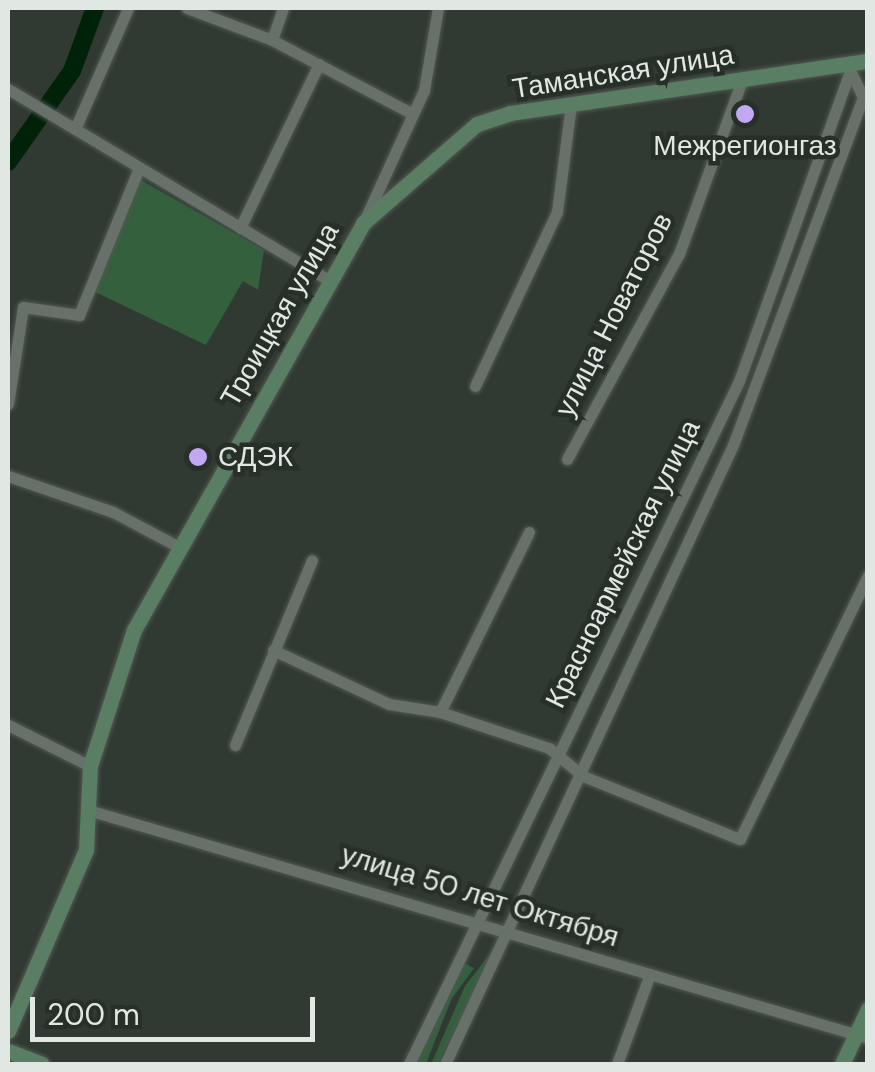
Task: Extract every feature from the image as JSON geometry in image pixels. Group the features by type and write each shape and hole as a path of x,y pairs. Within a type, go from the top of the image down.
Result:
{"main road":[{"name":"Таманская улица","path":"363,223 478,124 571,104 858,66"},
{"name":"Троицкая улица","path":"8,1031 64,914 88,810 90,766 134,630 363,223"},
{"path":"842,1064 862,1036 868,1009"},
{"path":"8,1051 42,1064"}],"street":[{"path":"74,129 128,8"},
{"path":"187,8 272,40 413,114"},
{"path":"272,40 284,8"},
{"name":"Троицкая улица","path":"363,223 413,114 438,8"},
{"path":"240,228 320,64"},
{"name":"Красноармейская улица","path":"409,1064 739,381 858,66"},
{"name":"Красноармейская улица","path":"444,1064 583,776 733,444 862,97 858,66"},
{"name":"улица Новаторов","path":"567,459 679,254 742,80"},
{"path":"8,89 328,280"},
{"path":"475,386 558,212 571,104"},
{"path":"8,404 24,307 79,315 140,168"},
{"path":"8,476 113,512 179,547"},
{"path":"440,712 529,532"},
{"path":"235,744 312,560"},
{"path":"273,650 389,704 440,712 558,757 583,776 740,838 868,575"},
{"path":"8,725 90,766"},
{"name":"улица 50 лет Октября","path":"88,810 510,928 862,1036"},
{"path":"617,1064 650,974"}],"green space":[{"path":"139,179 264,250 258,290 243,281 206,345 93,291"},
{"path":"496,946 438,1064 431,1064 465,986"},
{"path":"462,962 474,968 451,1000 426,1064 413,1064"}],"waterway":[{"path":"8,162 72,71 95,8"}],"place":[{"name":"Межрегионгаз","path":"745,114"},
{"name":"СДЭК","path":"198,457"}]}
